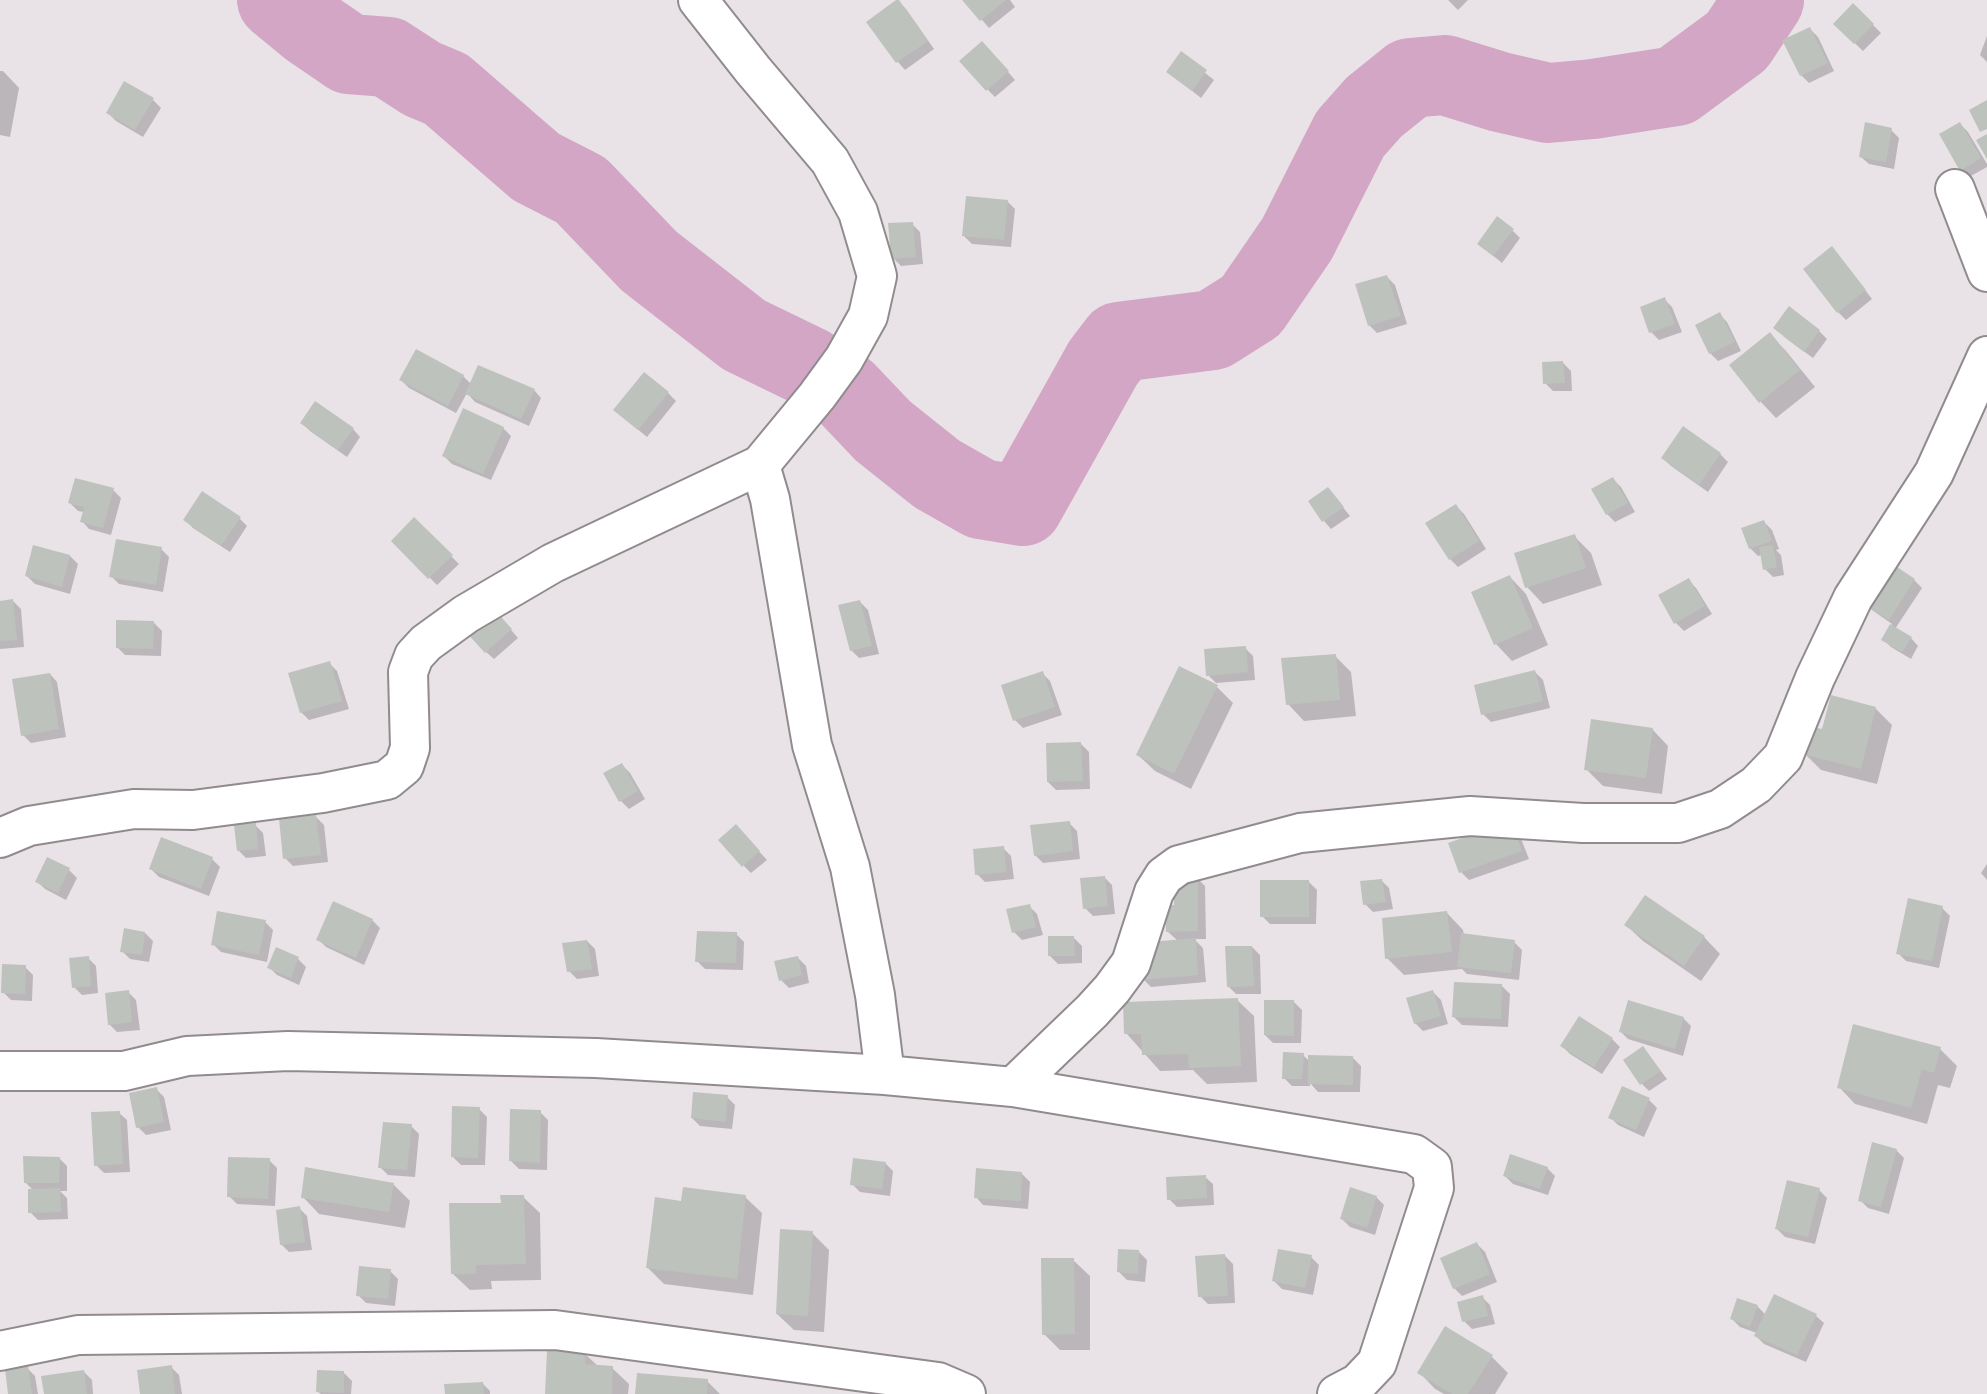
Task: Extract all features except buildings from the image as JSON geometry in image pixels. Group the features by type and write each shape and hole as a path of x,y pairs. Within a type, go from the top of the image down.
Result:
{"street":[{"path":"0,838 29,826 134,809 193,810 324,793 387,780 404,766 410,748 408,672 414,656 425,643 466,614 553,564 760,466 844,359 868,316 877,276 858,212 830,160 753,70 698,0"},
{"path":"1955,189 1987,272"},
{"path":"1013,1087 1112,989 1130,963 1154,892 1164,876 1179,864 1300,833 1470,816 1583,823 1678,823 1720,809 1756,785 1783,757 1815,678 1853,598 1934,473 1987,356"},
{"path":"760,466 770,499 812,745 850,867 875,995 886,1075"},
{"path":"0,1071 124,1071 187,1056 288,1051 596,1058 886,1075 1013,1087 1414,1154 1432,1167 1434,1188 1377,1363 1358,1383 1337,1394"},
{"path":"0,1351 78,1335 555,1330 938,1382 965,1394"}],"waterway":[{"path":"277,0 349,54 388,57 422,79 446,89 536,167 581,190 649,261 744,335 810,367"},
{"path":"845,391 883,431 937,474 981,499 1023,506 1103,363 1119,342 1213,330 1251,306 1297,239 1350,134 1374,107 1410,78 1445,75 1548,103 1676,86 1737,41 1764,0"}]}
